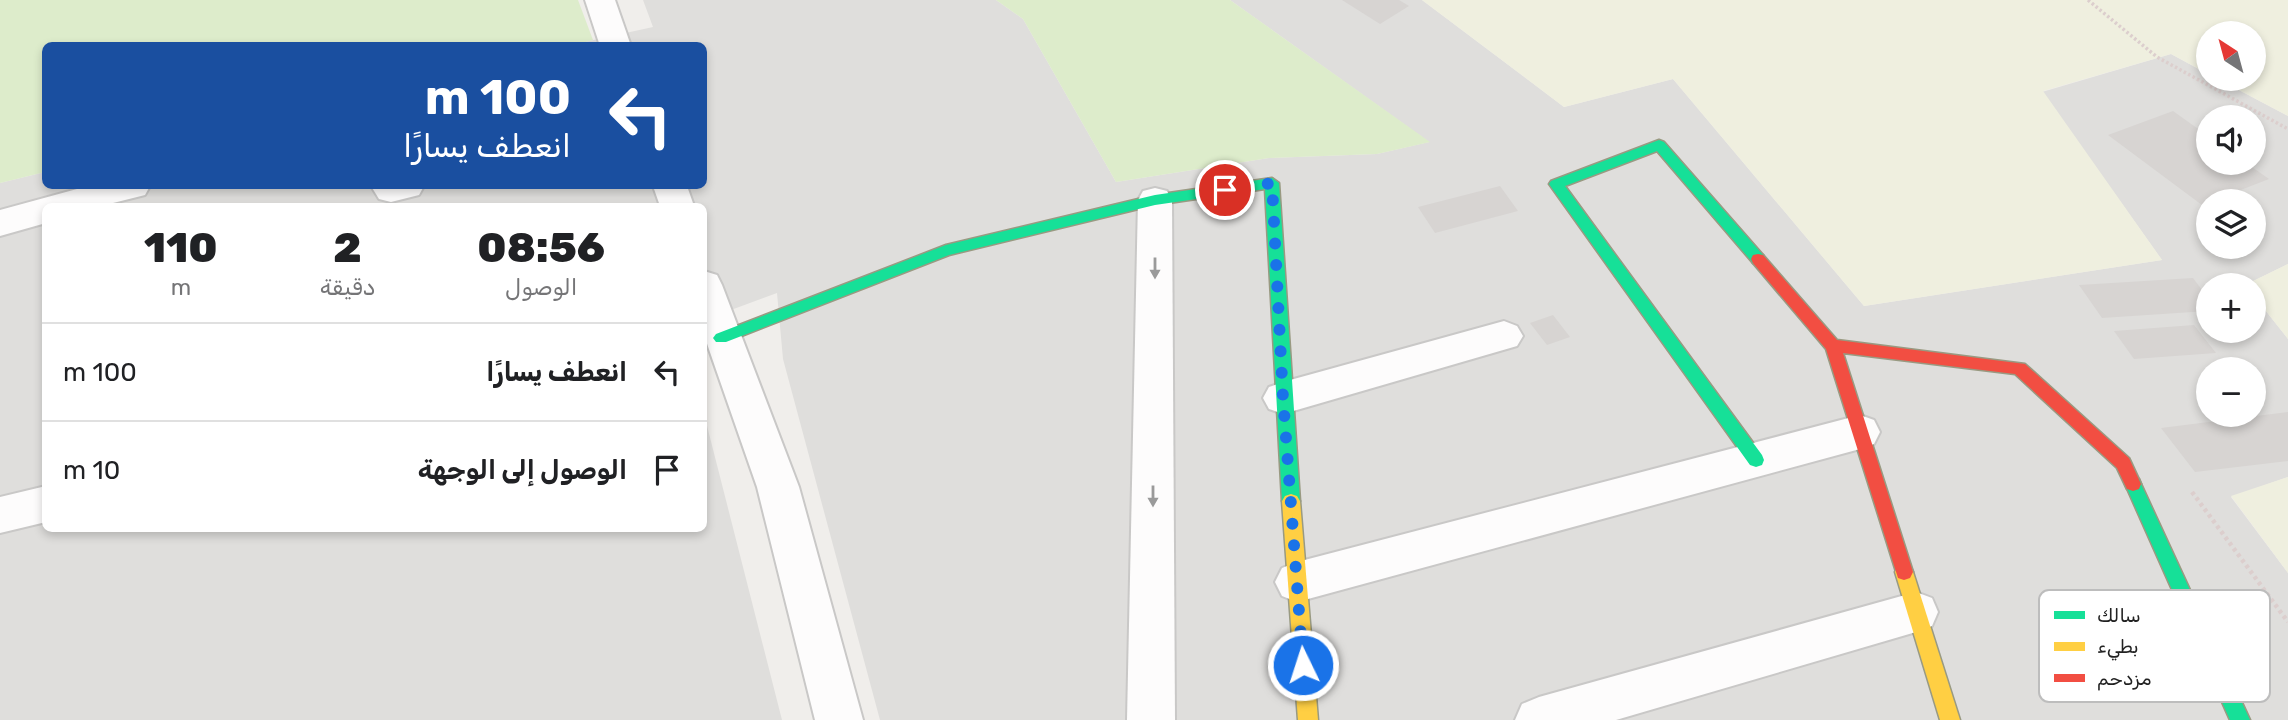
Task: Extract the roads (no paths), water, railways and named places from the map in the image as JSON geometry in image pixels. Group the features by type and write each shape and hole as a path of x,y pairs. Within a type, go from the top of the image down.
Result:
{"street":[{"path":"600,0 615,42"},
{"path":"1756,460 1556,184 1659,145 1833,346 1950,720"},
{"path":"721,338 946,250 1155,200 1272,183 1283,398 1308,720"},
{"path":"68,203 121,189"},
{"path":"1152,720 1155,200"},
{"path":"0,223 42,211"},
{"path":"707,294 778,487 839,720"},
{"path":"1283,398 1504,336"},
{"path":"1833,346 2019,368 2123,463 2181,590"},
{"path":"1297,582 1860,432"},
{"path":"0,515 42,505"},
{"path":"1539,720 1615,709 1916,612"},
{"path":"2232,702 2240,720"}]}
